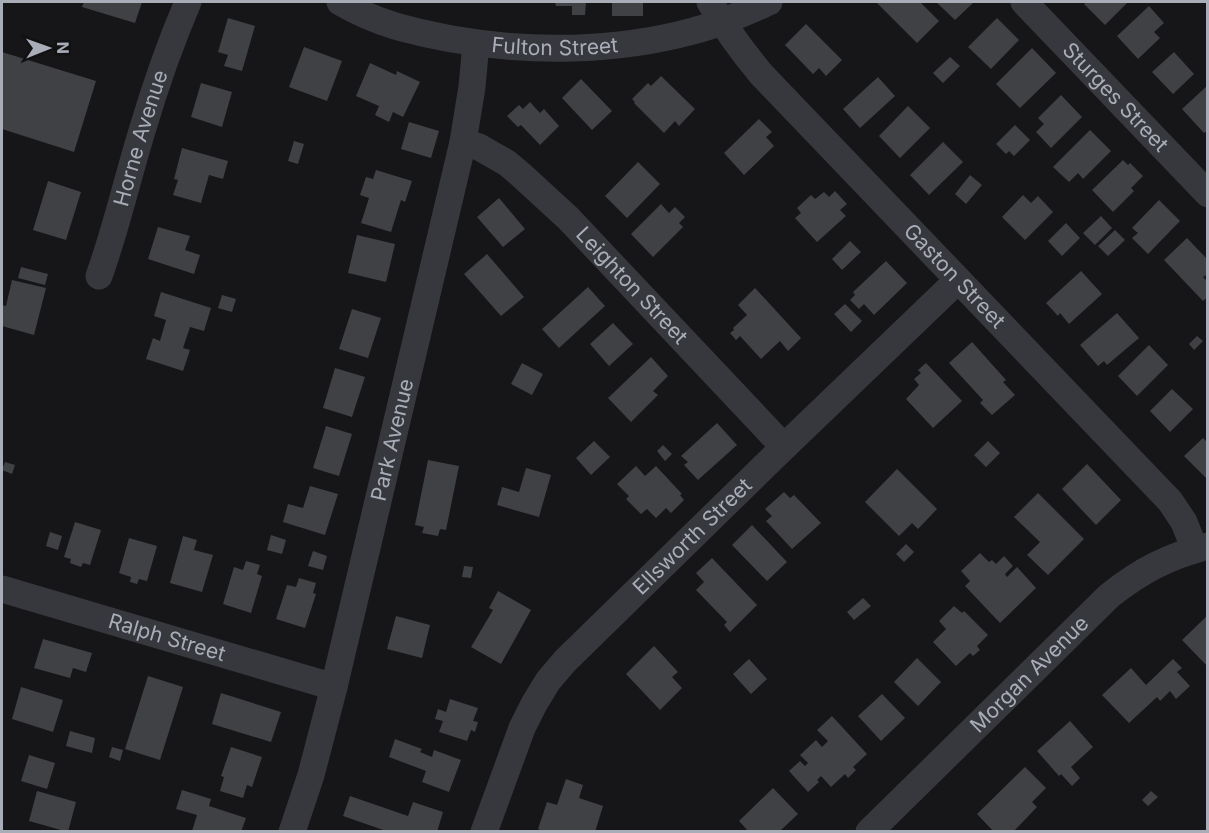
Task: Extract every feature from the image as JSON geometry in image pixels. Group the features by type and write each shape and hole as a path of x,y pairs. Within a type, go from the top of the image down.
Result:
{"street":[{"name":"Horne Avenue","path":"99,276 153,96 188,2"},
{"name":"Fulton Street","path":"340,2 366,16 399,28 476,43 541,48 596,47 667,38 716,12 770,2"},
{"name":"Sturges Street","path":"1024,2 1208,194"},
{"name":"Gaston Street","path":"716,12 761,74 1170,501 1201,548"},
{"name":"Park Avenue","path":"292,831 311,775 334,687 463,142 476,43"},
{"name":"Leighton Street","path":"463,142 494,154 507,163 568,218 784,447"},
{"name":"Ellsworth Street","path":"484,831 522,728 548,681 565,661 958,280"},
{"name":"Morgan Avenue","path":"869,831 1109,596 1149,568 1175,556 1201,548"},
{"name":"Ralph Street","path":"3,596 334,687"}],"building":[{"path":"84,2 142,2 135,23 82,7"},
{"path":"555,2 586,2 585,15 572,15 572,6 556,6"},
{"path":"612,2 643,2 643,16 612,16"},
{"path":"876,2 920,2 939,21 917,43"},
{"path":"936,2 974,2 955,20"},
{"path":"1087,2 1127,3 1105,25 1084,4"},
{"path":"1149,6 1164,23 1154,32 1160,38 1138,59 1117,36"},
{"path":"228,18 255,26 242,71 224,66 228,55 218,52"},
{"path":"997,18 1019,40 991,69 968,47"},
{"path":"806,24 842,60 826,76 819,68 813,74 785,45"},
{"path":"304,47 342,61 327,101 289,87"},
{"path":"1032,48 1056,73 1020,108 996,84"},
{"path":"2,52 96,81 74,152 2,129"},
{"path":"1174,52 1194,74 1173,94 1152,72"},
{"path":"950,57 960,66 943,83 933,73"},
{"path":"370,63 396,75 397,71 420,82 403,117 393,112 389,122 375,115 379,106 356,96"},
{"path":"661,76 695,109 679,126 675,121 664,133 632,99 648,83 651,86"},
{"path":"878,77 895,96 860,128 843,109"},
{"path":"581,79 612,111 592,130 562,98"},
{"path":"201,83 232,92 222,127 191,117"},
{"path":"1208,85 1208,130 1204,133 1182,109"},
{"path":"1061,95 1082,117 1051,148 1036,132 1044,124 1038,118"},
{"path":"530,102 540,113 544,109 559,126 540,145 521,125 518,127 507,116 519,105 523,109"},
{"path":"908,106 930,128 900,158 879,136"},
{"path":"759,119 772,132 766,137 774,146 744,175 724,153"},
{"path":"409,122 439,131 431,158 401,149"},
{"path":"1015,125 1030,140 1014,156 1009,151 1006,154 996,144"},
{"path":"1090,130 1111,151 1083,179 1078,173 1069,182 1053,167"},
{"path":"294,141 304,144 298,164 288,161"},
{"path":"943,142 963,162 929,195 910,175"},
{"path":"182,148 228,161 223,179 209,175 201,203 173,195 178,180 174,179"},
{"path":"1123,160 1128,165 1130,163 1143,176 1131,188 1134,191 1113,212 1092,190"},
{"path":"638,162 660,184 627,218 605,196"},
{"path":"376,170 412,181 405,202 401,200 391,232 361,223 369,198 360,195 366,177 373,179"},
{"path":"970,175 982,185 966,204 955,194"},
{"path":"48,181 81,192 66,240 33,230"},
{"path":"835,191 847,204 840,210 846,216 817,242 795,218 801,213 797,208 811,195 815,199 824,192 829,197"},
{"path":"1023,195 1031,203 1038,196 1053,212 1025,240 1002,217"},
{"path":"499,198 525,229 503,247 477,217"},
{"path":"1159,200 1180,221 1148,254 1132,238 1138,233 1132,228"},
{"path":"661,204 669,213 675,207 685,217 679,223 683,227 653,257 631,234"},
{"path":"1101,216 1112,228 1095,245 1083,233"},
{"path":"1066,223 1080,238 1062,256 1048,241"},
{"path":"158,227 190,236 185,250 200,255 194,274 148,259"},
{"path":"1115,230 1125,240 1108,256 1098,246"},
{"path":"357,235 395,244 386,282 348,273"},
{"path":"1187,238 1208,260 1208,274 1203,277 1208,282 1208,297 1203,301 1164,260"},
{"path":"850,241 861,252 842,270 832,259"},
{"path":"487,254 524,297 501,316 464,274"},
{"path":"886,261 907,283 874,315 864,304 859,309 850,300 855,295 853,292"},
{"path":"21,267 48,274 45,285 18,278"},
{"path":"1081,271 1102,294 1069,324 1060,313 1058,316 1046,303"},
{"path":"12,280 46,288 34,335 2,326 2,305 6,306"},
{"path":"588,287 605,306 559,348 542,329"},
{"path":"755,288 801,338 788,351 780,341 761,359 740,336 736,340 730,333 747,315 738,305"},
{"path":"161,292 211,308 204,331 190,327 183,348 190,350 183,371 146,359 153,338 160,341 166,320 154,316"},
{"path":"222,295 236,299 232,312 218,308"},
{"path":"845,304 862,321 851,332 834,314"},
{"path":"352,309 381,318 368,358 339,349"},
{"path":"1117,313 1139,338 1107,365 1104,361 1098,366 1080,345"},
{"path":"613,323 633,344 609,366 590,344"},
{"path":"1197,336 1203,341 1194,350 1189,344"},
{"path":"972,342 1006,380 1003,382 1015,395 992,415 980,403 983,400 949,363"},
{"path":"1149,345 1168,365 1137,396 1118,376"},
{"path":"651,357 668,376 653,391 658,395 631,422 608,398"},
{"path":"522,363 543,374 532,395 511,384"},
{"path":"926,363 962,401 933,428 906,399 919,385 914,379 921,373 918,370"},
{"path":"335,368 365,377 352,417 323,408"},
{"path":"1172,389 1193,409 1170,432 1150,411"},
{"path":"717,423 737,445 698,480 684,465 688,462 681,456"},
{"path":"326,426 352,434 339,476 313,468"},
{"path":"1203,438 1208,443 1208,480 1184,456"},
{"path":"594,441 610,457 591,475 576,458"},
{"path":"988,441 1000,453 986,467 974,455"},
{"path":"663,445 672,454 665,461 657,451"},
{"path":"428,460 459,466 446,530 440,529 438,536 422,533 424,527 415,525"},
{"path":"5,462 15,465 12,474 2,470"},
{"path":"1087,464 1121,500 1096,525 1062,489"},
{"path":"636,466 645,476 656,466 682,494 680,495 684,500 671,513 666,508 656,518 647,509 641,514 626,499 629,496 617,484"},
{"path":"526,468 551,475 539,517 497,505 502,487 519,492"},
{"path":"897,469 937,509 918,529 912,523 899,536 865,502"},
{"path":"310,486 338,494 325,535 283,522 288,504 303,508"},
{"path":"784,492 790,498 794,495 821,523 792,549 766,521 772,516 765,509"},
{"path":"1038,493 1084,539 1048,575 1027,555 1040,542 1014,517"},
{"path":"75,522 101,530 90,565 83,563 81,567 70,563 71,559 64,557"},
{"path":"752,525 787,562 767,581 732,545"},
{"path":"50,532 62,536 58,550 46,546"},
{"path":"271,535 286,540 282,554 267,550"},
{"path":"183,536 197,540 194,550 213,555 202,592 170,583"},
{"path":"129,538 157,546 147,581 139,579 137,584 130,582 131,577 119,573"},
{"path":"906,544 914,552 904,562 896,554"},
{"path":"313,551 327,556 323,570 308,566"},
{"path":"980,553 989,562 992,560 996,564 1004,556 1013,566 1005,574 1007,577 1017,567 1036,588 1000,623 965,586 970,581 961,571"},
{"path":"712,558 757,605 730,632 724,625 727,622 696,590 704,582 696,573"},
{"path":"246,561 260,565 257,574 262,576 251,613 223,604 234,567 243,570"},
{"path":"464,566 473,567 471,578 462,577"},
{"path":"299,578 316,583 313,593 316,594 305,628 276,619 287,585 296,587"},
{"path":"498,591 531,610 501,664 471,647 493,610 489,608"},
{"path":"863,598 871,606 854,620 847,612"},
{"path":"954,606 962,613 964,611 988,635 977,646 980,650 973,656 970,653 956,666 933,642 946,629 939,621"},
{"path":"1208,615 1208,667 1182,640"},
{"path":"396,616 430,625 422,658 387,649"},
{"path":"43,639 92,653 86,672 73,668 70,678 34,668"},
{"path":"654,646 678,672 672,677 682,688 660,710 626,674"},
{"path":"917,658 941,682 918,706 894,682"},
{"path":"749,659 767,679 751,694 733,674"},
{"path":"1173,659 1182,668 1177,672 1190,686 1176,699 1170,691 1160,701 1157,697 1129,723 1102,695 1131,668 1146,685"},
{"path":"148,676 183,687 160,760 125,749"},
{"path":"21,687 63,700 53,732 12,719"},
{"path":"221,693 281,712 271,742 212,724"},
{"path":"882,694 905,718 881,741 858,716"},
{"path":"450,699 478,708 473,721 478,722 475,732 471,730 467,741 439,732 443,721 435,719 438,709 446,712"},
{"path":"832,716 867,754 853,767 856,770 848,778 845,774 831,787 821,776 817,780 819,782 808,792 789,771 800,761 805,766 808,763 800,755 816,740 822,747 828,741 817,730"},
{"path":"1070,721 1093,747 1071,767 1080,778 1072,786 1061,774 1059,776 1037,751"},
{"path":"70,731 95,738 92,753 66,746"},
{"path":"395,739 422,749 420,752 432,757 434,750 461,760 449,792 422,782 426,771 389,757"},
{"path":"112,747 123,750 120,761 109,757"},
{"path":"231,747 262,757 252,787 247,785 243,798 220,791 224,777 221,776"},
{"path":"29,755 55,763 47,789 21,781"},
{"path":"1025,767 1046,788 1032,802 1037,807 1013,832 994,832 977,814"},
{"path":"566,779 583,785 579,798 603,806 595,832 545,832 538,829 547,802 557,805"},
{"path":"773,788 798,814 779,832 749,832 739,821"},
{"path":"182,790 211,799 209,806 246,818 241,832 192,831 197,815 176,809"},
{"path":"37,791 76,802 68,832 29,821"},
{"path":"1151,791 1158,797 1148,806 1142,800"},
{"path":"350,796 408,816 413,802 443,812 437,832 389,832 343,816"}]}
